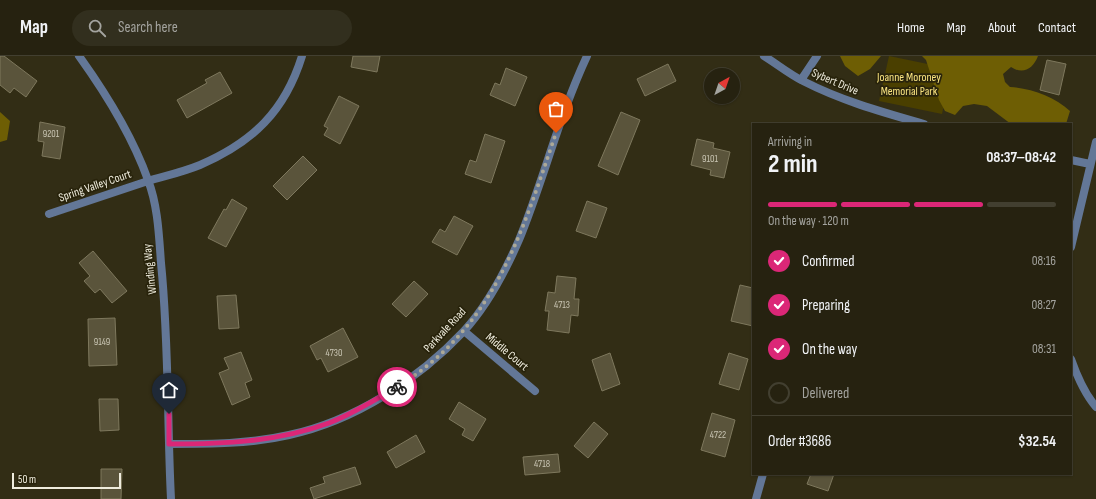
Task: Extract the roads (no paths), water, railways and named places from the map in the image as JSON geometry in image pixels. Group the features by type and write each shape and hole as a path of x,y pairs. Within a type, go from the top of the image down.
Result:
{"street":[{"name":"Winding Way","path":"79,56 106,94 120,118 149,181 156,212 165,307 171,499"},
{"name":"Spring Valley Court","path":"49,214 199,166 226,152 245,140 264,124 279,107 290,89 302,56"},
{"name":"Parkvale Road","path":"169,444 221,444 290,435 330,422 366,406 399,386 434,360 464,331 489,298 519,239 560,120 588,56"},
{"name":"Sybert Drive","path":"764,56 801,80 869,109 920,123"},
{"path":"801,80 817,56"},
{"path":"1072,243 1096,142"},
{"path":"1072,160 1090,164"},
{"name":"Middle Court","path":"464,331 536,391"},
{"path":"1072,362 1089,399 1096,407"},
{"path":"756,499 763,475"}],"park label":[{"name":"Joanne Moroney Memorial Park","path":"909,84"}]}
